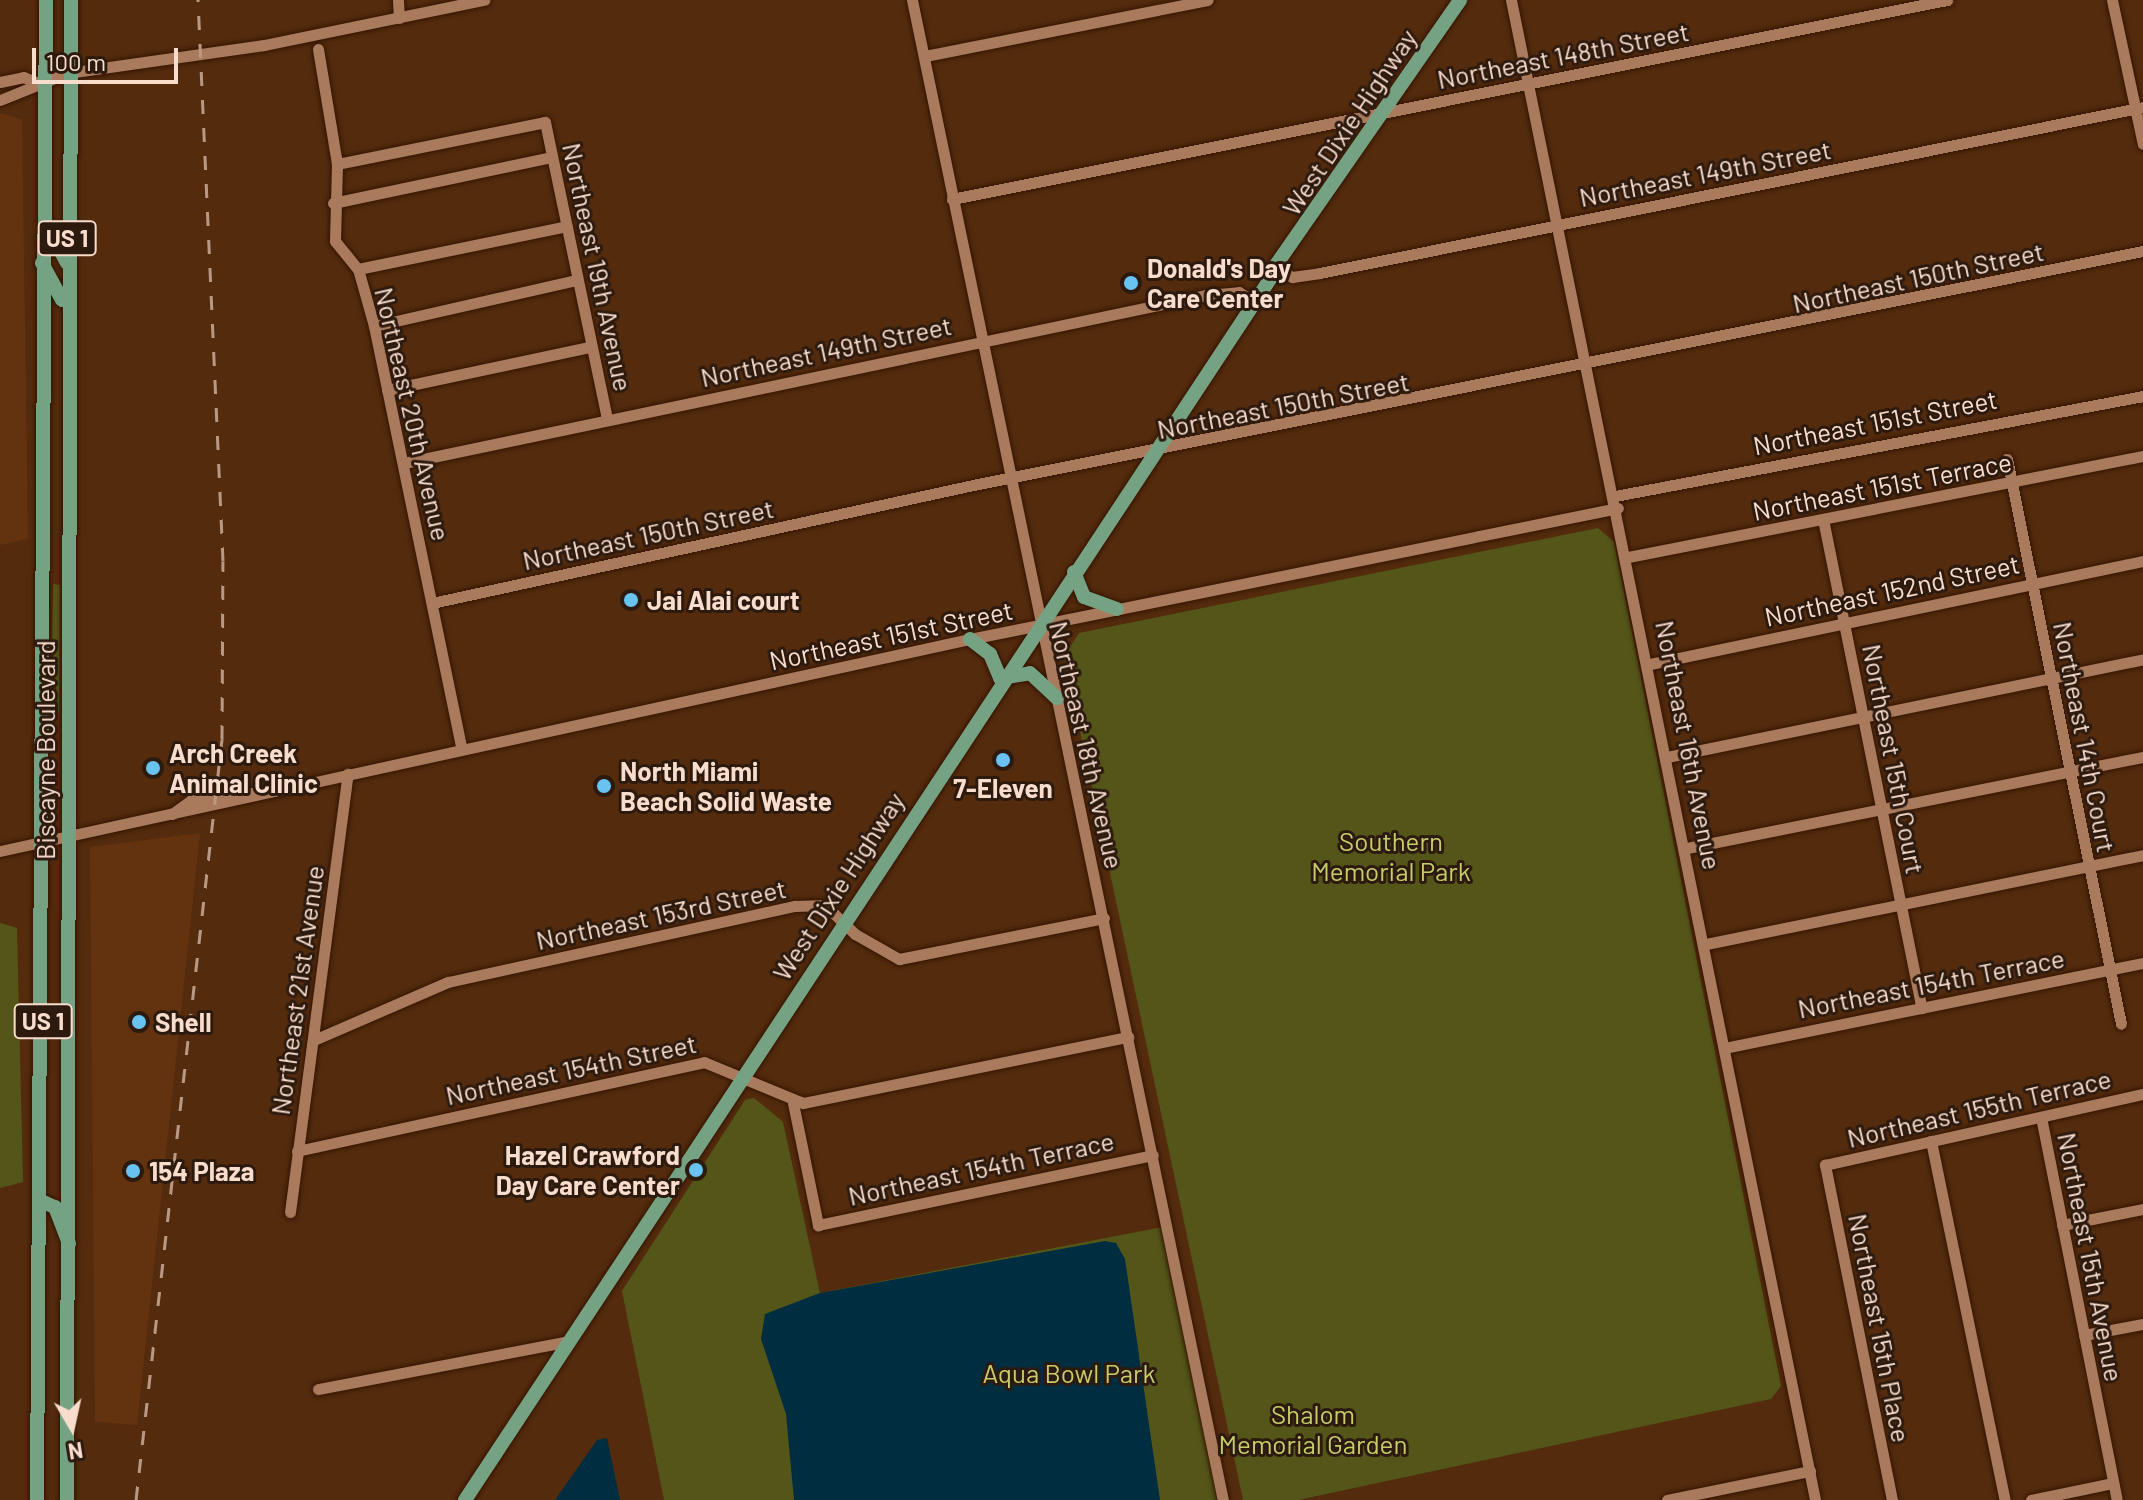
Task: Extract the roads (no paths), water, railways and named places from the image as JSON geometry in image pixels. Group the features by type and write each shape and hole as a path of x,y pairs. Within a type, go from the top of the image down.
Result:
{"main road":[{"name":"Biscayne Boulevard","path":"37,1500 43,1202 45,546 41,84 46,0"},
{"name":"Biscayne Boulevard","path":"67,1500 73,1255 67,836 67,73 71,0"},
{"name":"West Dixie Highway","path":"465,1500 1000,678 1460,0"},
{"path":"42,206 51,241 67,263"},
{"path":"42,263 57,280 67,320"},
{"path":"45,546 69,545"},
{"path":"1074,572 1084,597 1117,609"},
{"path":"970,639 990,654 1000,678 1030,673 1057,698"},
{"path":"43,1202 55,1207 73,1255"}],"street":[{"path":"398,0 399,18"},
{"path":"0,100 67,73 399,18 484,0"},
{"name":"Northeast 18th Avenue","path":"912,0 1037,626 1057,698 1104,918 1223,1500"},
{"path":"925,56 1208,0"},
{"name":"Northeast 16th Avenue","path":"1511,0 1729,1047 1815,1500"},
{"name":"Northeast 148th Street","path":"952,199 1947,0"},
{"path":"2112,0 2139,108 2143,144"},
{"name":"Northeast 20th Avenue","path":"318,49 337,164 333,203 335,241 358,269 374,326 461,747"},
{"path":"0,82 23,77 41,84"},
{"name":"Northeast 149th Street","path":"1277,269 1292,277 1320,273 2139,108"},
{"name":"Northeast 19th Avenue","path":"337,164 545,122 607,420"},
{"path":"333,203 552,157"},
{"path":"358,269 567,226"},
{"name":"Northeast 150th Street","path":"432,603 1008,479 1154,454 2143,251"},
{"path":"374,326 577,280"},
{"name":"Northeast 149th Street","path":"404,463 1206,295 1239,292 1256,302"},
{"path":"387,390 590,347"},
{"name":"Northeast 151st Street","path":"1615,496 2143,396"},
{"name":"Northeast 151st Terrace","path":"1628,557 2143,456"},
{"name":"Northeast 14th Court","path":"2007,459 2121,1024"},
{"name":"Northeast 151st Street","path":"0,851 172,814 191,800 269,791 970,639 1618,508"},
{"name":"Northeast 15th Court","path":"1823,519 1922,1008"},
{"name":"Northeast 152nd Street","path":"1650,664 2143,561"},
{"path":"1667,757 2143,659"},
{"path":"1687,848 2143,757"},
{"name":"Northeast 21st Avenue","path":"290,1212 316,1039 348,774"},
{"path":"1706,944 2143,855"},
{"name":"Northeast 153rd Street","path":"316,1039 404,997 474,976 795,906 821,904 899,959 1104,918"},
{"name":"Northeast 154th Terrace","path":"1729,1047 2143,963"},
{"path":"793,1103 1128,1037"},
{"name":"Northeast 154th Street","path":"297,1151 704,1062 743,1075 793,1103"},
{"name":"Northeast 155th Terrace","path":"1825,1165 2143,1094"},
{"name":"Northeast 154th Terrace","path":"793,1103 818,1225 1153,1155"},
{"name":"Northeast 15th Avenue","path":"2041,1117 2117,1500"},
{"path":"1931,1141 2005,1500"},
{"name":"Northeast 15th Place","path":"1825,1165 1892,1500"},
{"path":"2062,1225 2143,1209"},
{"path":"2084,1335 2143,1324"},
{"path":"318,1389 569,1341"},
{"path":"1667,1500 1810,1471"},
{"path":"2031,1500 2113,1483"}],"water":[{"path":"1105,1241 1116,1243 1125,1259 1160,1500 794,1500 786,1414 761,1339 765,1314 820,1293"},
{"path":"607,1438 620,1500 555,1500 597,1440"}],"railway":[{"path":"136,1500 222,739 223,561 198,0"}],"place":[{"name":"Donald's Day Care Center","path":"1131,283"},
{"name":"Jai Alai court","path":"631,600"},
{"name":"7-Eleven","path":"1003,760"},
{"name":"Arch Creek Animal Clinic","path":"153,768"},
{"name":"North Miami Beach Solid Waste","path":"604,786"},
{"name":"Shell","path":"139,1022"},
{"name":"Hazel Crawford Day Care Center","path":"696,1170"},
{"name":"154 Plaza","path":"133,1171"}],"park label":[{"name":"Southern Memorial Park","path":"1391,856"},
{"name":"Aqua Bowl Park","path":"1069,1373"},
{"name":"Shalom Memorial Garden","path":"1313,1429"}]}
